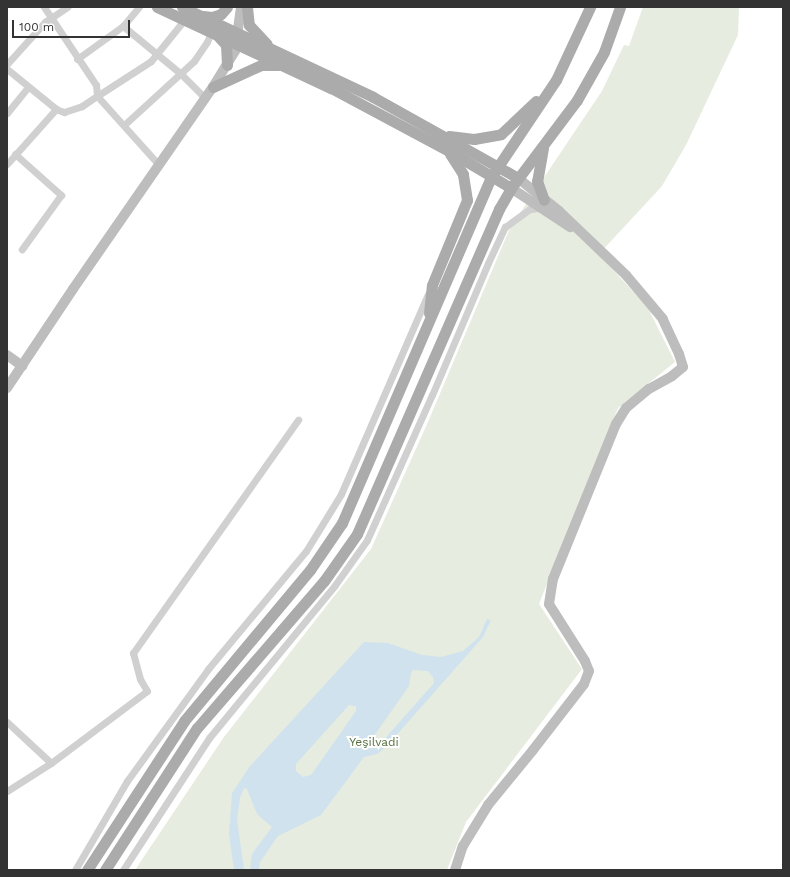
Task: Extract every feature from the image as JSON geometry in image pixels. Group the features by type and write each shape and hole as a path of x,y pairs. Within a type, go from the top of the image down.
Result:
{"main road":[{"path":"157,7 214,33 271,48 374,97 518,178"},
{"path":"182,7 202,16 286,67 331,88 449,151 511,188"},
{"path":"202,16 212,17 222,14 227,7"},
{"path":"247,7 250,25 271,48"},
{"path":"87,870 184,721 310,570 342,523 491,177 556,80 590,7"},
{"path":"105,870 197,728 324,581 357,534 499,209 518,178 577,100 604,52 620,7"},
{"path":"214,33 226,45 227,65"},
{"path":"213,87 261,65 286,67"},
{"path":"442,136 474,139 501,134 556,80"},
{"path":"542,204 537,181 545,143"},
{"path":"428,324 432,285 467,200 463,174 449,151"}],"street":[{"path":"44,7 52,17 77,59 96,85 97,96 159,165"},
{"path":"7,64 45,22 61,13 67,7"},
{"path":"77,59 123,26 139,7"},
{"path":"7,388 227,65 235,51 241,7"},
{"path":"7,69 56,109 64,112 72,110 97,96 151,61 185,19"},
{"path":"123,26 181,74 205,98"},
{"path":"124,125 194,61 214,33"},
{"path":"7,113 28,87"},
{"path":"7,164 56,109"},
{"path":"15,154 61,195 22,250"},
{"path":"518,178 542,204"},
{"path":"455,870 463,846 488,805 584,684 589,671 585,661 550,604 553,579 616,424 626,408 649,389 672,376 683,367 679,354 663,320 626,275 584,234 542,204 511,188"},
{"path":"123,870 209,738 335,585 367,540 505,227 530,208 542,204"},
{"path":"75,870 127,781 208,669 306,551 337,500 432,285"},
{"path":"7,355 22,366"},
{"path":"7,791 51,763 147,692 140,679 134,653 298,420"},
{"path":"7,722 51,763"}],"green space":[{"name":"Yeşilvadi","path":"643,7 739,7 738,35 686,145 662,186 599,254 648,308 675,362 618,408 539,604 582,669 466,822 447,870 135,870 224,737 371,549 428,422 510,228 602,91 624,45 629,46"}],"water":[{"path":"487,619 491,620 483,637 386,747 377,754 364,757 321,815 278,836 260,862 259,870 250,870 252,854 272,827 257,814 247,789 244,788 240,798 237,819 244,870 234,870 229,834 232,793 250,766 364,642 388,643 422,655 441,657 463,651 479,637","holes":["413,670 428,671 433,677 434,683 381,743 375,744 374,736 409,686 411,673","349,705 356,706 356,711 311,775 303,777 296,771 296,764"]}]}
